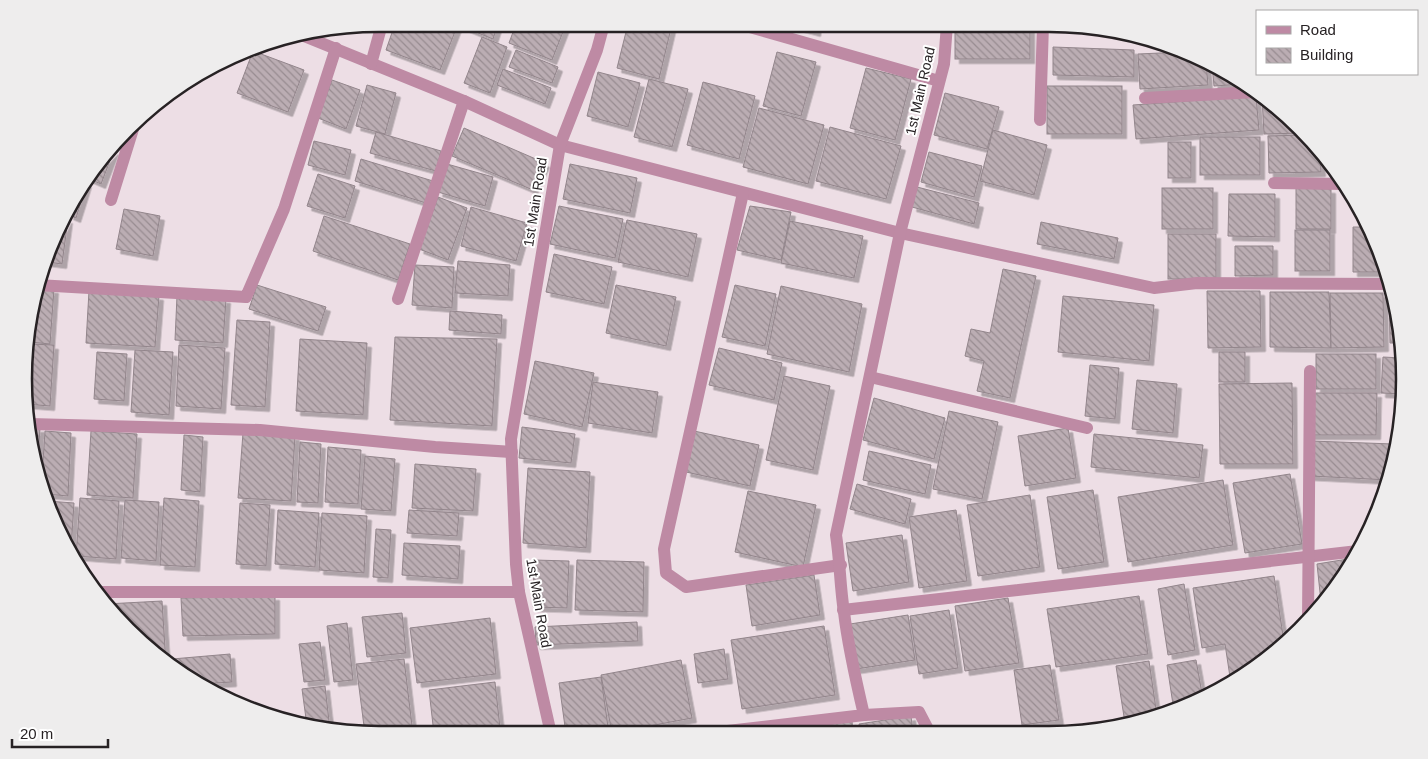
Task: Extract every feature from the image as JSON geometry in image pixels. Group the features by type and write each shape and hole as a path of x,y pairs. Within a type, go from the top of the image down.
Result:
{"street":[{"path":"371,64 380,32"},
{"path":"312,39 464,101 560,145 597,50 602,32"},
{"path":"767,32 940,81"},
{"name":"1st Main Road","path":"549,726 519,592 516,564 511,439 560,145 900,233 944,64 946,32"},
{"path":"1040,120 1043,32"},
{"path":"45,285 246,297 284,209 336,48"},
{"path":"1146,98 1243,93"},
{"path":"398,299 464,101"},
{"path":"111,200 130,138"},
{"path":"1274,183 1335,184"},
{"path":"744,193 664,549 666,573 686,587 840,565"},
{"path":"864,715 852,663 843,610 836,535 900,233 1154,288 1197,283 1382,284"},
{"path":"1308,609 1310,372"},
{"path":"870,377 1087,428"},
{"path":"35,424 260,430 435,448 512,452"},
{"path":"843,610 1350,552"},
{"path":"105,592 519,592"},
{"path":"770,726 864,715 919,712 926,726"}],"building":[{"path":"392,32 455,32 440,70 386,50"},
{"path":"476,32 495,32 493,39"},
{"path":"513,32 563,32 552,60 509,43"},
{"path":"626,32 670,32 659,79 617,68"},
{"path":"955,32 1030,32 1030,59 955,59"},
{"path":"482,37 507,47 490,93 464,83"},
{"path":"1053,47 1134,50 1134,77 1053,75"},
{"path":"516,50 558,67 552,83 509,67"},
{"path":"777,52 816,62 801,116 763,106"},
{"path":"1165,53 1202,68 1207,71 1208,85 1140,89 1138,54"},
{"path":"261,54 304,70 288,112 237,93 250,58"},
{"path":"866,68 911,79 895,140 850,128"},
{"path":"503,69 551,88 545,104 497,85"},
{"path":"598,72 640,83 628,127 587,116"},
{"path":"1213,74 1231,85 1214,86"},
{"path":"649,79 688,89 672,147 634,137"},
{"path":"332,80 360,90 346,129 318,118"},
{"path":"703,82 755,96 739,159 687,145"},
{"path":"367,85 396,93 385,134 356,126"},
{"path":"1047,86 1122,86 1122,134 1047,134"},
{"path":"945,93 999,107 987,149 934,135"},
{"path":"1249,97 1256,102 1259,130 1136,139 1133,105"},
{"path":"1262,106 1293,133 1264,134"},
{"path":"759,108 824,125 808,184 743,167"},
{"path":"830,127 901,146 886,199 816,181"},
{"path":"464,128 545,163 533,190 452,156"},
{"path":"993,130 1047,145 1034,195 980,181"},
{"path":"376,132 441,151 436,171 370,153"},
{"path":"1295,135 1321,164 1321,172 1269,173 1268,136"},
{"path":"1200,137 1260,137 1260,175 1200,175"},
{"path":"314,141 351,150 345,175 308,165"},
{"path":"1168,142 1191,142 1191,178 1168,178"},
{"path":"929,152 982,166 974,197 921,182"},
{"path":"361,159 433,181 426,203 355,181"},
{"path":"110,162 101,184 95,181"},
{"path":"447,164 493,177 485,206 438,192"},
{"path":"570,164 637,178 630,213 563,199"},
{"path":"318,174 355,186 345,218 307,206"},
{"path":"917,187 979,203 974,224 912,207"},
{"path":"1162,188 1213,188 1213,229 1162,229"},
{"path":"1296,188 1331,189 1331,229 1296,229"},
{"path":"1229,194 1275,194 1275,237 1228,236"},
{"path":"438,197 467,208 448,260 419,249"},
{"path":"81,204 76,218 73,217"},
{"path":"559,206 623,219 615,258 550,244"},
{"path":"750,206 791,212 781,260 737,250"},
{"path":"471,207 527,223 516,261 461,246"},
{"path":"124,209 160,216 153,256 116,249"},
{"path":"324,216 410,244 398,280 313,251"},
{"path":"627,220 697,234 688,277 618,262"},
{"path":"790,221 863,236 854,278 781,263"},
{"path":"1041,222 1118,238 1114,259 1037,244"},
{"path":"1353,227 1360,227 1378,272 1353,272"},
{"path":"67,229 62,264 53,263"},
{"path":"1295,230 1330,230 1330,271 1295,271"},
{"path":"1168,234 1216,234 1216,279 1168,279"},
{"path":"1235,246 1273,246 1273,275 1235,276"},
{"path":"554,254 612,267 604,304 546,292"},
{"path":"458,261 510,265 508,296 455,293"},
{"path":"415,265 454,267 452,308 412,305"},
{"path":"1003,269 1036,276 1010,398 977,391 984,361 965,356 971,329 990,333"},
{"path":"257,285 326,307 318,331 249,309"},
{"path":"616,285 676,297 666,346 606,333"},
{"path":"735,285 776,294 765,346 722,337"},
{"path":"781,286 862,304 849,372 767,354"},
{"path":"44,288 54,289 50,344 34,342"},
{"path":"89,291 159,296 155,347 86,343"},
{"path":"1207,291 1260,291 1261,347 1208,348"},
{"path":"1270,292 1329,292 1331,348 1270,347"},
{"path":"1330,293 1383,293 1384,347 1331,348"},
{"path":"177,296 226,299 223,343 175,340"},
{"path":"1063,296 1154,305 1149,361 1058,352"},
{"path":"450,311 502,315 501,334 449,330"},
{"path":"1389,314 1394,343 1390,343"},
{"path":"237,320 270,322 265,407 231,405"},
{"path":"395,337 497,339 492,426 390,420"},
{"path":"300,339 367,343 363,415 296,411"},
{"path":"34,344 54,345 50,406 33,405 32,380"},
{"path":"179,345 225,348 221,409 176,406"},
{"path":"719,348 782,363 774,400 709,385"},
{"path":"135,350 173,352 169,415 131,412"},
{"path":"97,352 127,354 124,401 94,399"},
{"path":"1219,352 1245,352 1245,382 1219,382"},
{"path":"1316,354 1376,354 1376,389 1316,389"},
{"path":"1383,357 1395,358 1395,394 1381,393"},
{"path":"535,361 594,373 582,427 524,414"},
{"path":"1090,365 1119,368 1115,419 1085,416"},
{"path":"784,376 830,386 813,470 766,460"},
{"path":"1137,380 1177,384 1173,433 1132,429"},
{"path":"593,382 658,392 652,433 588,423"},
{"path":"1292,383 1293,464 1220,464 1219,384"},
{"path":"1310,393 1377,393 1376,435 1309,435"},
{"path":"874,398 945,418 934,459 863,440"},
{"path":"949,411 998,422 982,499 933,489"},
{"path":"522,427 575,434 571,463 519,458"},
{"path":"36,428 40,428 39,446"},
{"path":"1068,428 1076,478 1025,486 1018,436"},
{"path":"45,431 71,433 68,496 52,495 43,464"},
{"path":"91,431 137,434 133,498 87,495"},
{"path":"694,431 759,445 750,486 686,472"},
{"path":"243,433 295,436 291,501 238,498"},
{"path":"1094,434 1203,445 1199,478 1091,467"},
{"path":"184,435 203,437 200,492 181,490"},
{"path":"1311,441 1390,444 1381,480 1310,476"},
{"path":"300,442 321,444 318,503 297,502"},
{"path":"328,447 361,450 358,504 325,502"},
{"path":"869,451 931,465 925,494 863,480"},
{"path":"365,456 395,459 391,511 361,509"},
{"path":"415,464 476,469 473,511 412,508"},
{"path":"528,468 590,472 586,548 523,543"},
{"path":"1290,474 1302,544 1245,553 1233,483"},
{"path":"1223,480 1233,545 1128,562 1118,497"},
{"path":"857,484 911,499 905,524 850,509"},
{"path":"1093,490 1104,562 1058,569 1047,497"},
{"path":"748,491 816,505 803,567 735,552"},
{"path":"1030,495 1040,567 978,576 967,505"},
{"path":"80,498 119,501 116,559 81,556 77,548"},
{"path":"164,498 199,501 195,567 160,565"},
{"path":"125,500 159,502 156,561 121,558"},
{"path":"55,502 74,503 72,540"},
{"path":"240,503 270,505 266,566 236,564"},
{"path":"278,510 319,513 315,567 275,564"},
{"path":"409,510 459,513 457,536 407,533"},
{"path":"956,510 967,581 919,588 909,517"},
{"path":"322,513 367,516 364,573 319,570"},
{"path":"376,529 391,530 388,578 373,577"},
{"path":"902,535 909,582 853,591 846,543"},
{"path":"404,543 460,546 458,579 402,575"},
{"path":"1345,559 1320,595 1317,564"},
{"path":"534,560 569,561 567,608 533,607"},
{"path":"577,560 644,562 643,612 575,610"},
{"path":"814,575 820,615 752,626 746,585"},
{"path":"1274,576 1283,635 1260,655 1230,675 1225,644 1202,648 1193,588"},
{"path":"1184,584 1195,650 1168,655 1158,589"},
{"path":"275,596 275,634 183,636 181,598"},
{"path":"1139,596 1148,654 1056,667 1047,609"},
{"path":"1008,598 1019,663 965,671 955,606"},
{"path":"162,601 165,653 134,625 115,604"},
{"path":"949,610 958,668 919,674 910,616"},
{"path":"402,613 406,653 367,657 362,617"},
{"path":"908,615 915,660 856,669 850,624"},
{"path":"490,618 496,674 417,683 410,628"},
{"path":"637,622 638,641 536,645 535,627"},
{"path":"347,623 353,680 334,682 327,626"},
{"path":"824,626 835,695 742,709 731,640"},
{"path":"320,642 325,680 304,682 299,644"},
{"path":"724,649 728,679 698,683 694,654"},
{"path":"230,654 232,682 212,683 174,659"},
{"path":"404,659 412,726 364,726 356,664"},
{"path":"681,660 692,718 649,726 611,726 601,675"},
{"path":"1196,660 1202,691 1173,703 1167,665"},
{"path":"1149,661 1156,709 1124,718 1116,666"},
{"path":"1050,665 1059,720 1022,725 1014,670"},
{"path":"601,677 608,726 565,726 559,683"},
{"path":"495,682 500,726 433,726 429,690"},
{"path":"325,686 329,723 306,719 302,689"},
{"path":"911,716 912,726 859,726 859,724"},
{"path":"852,721 852,726 818,726"}]}
